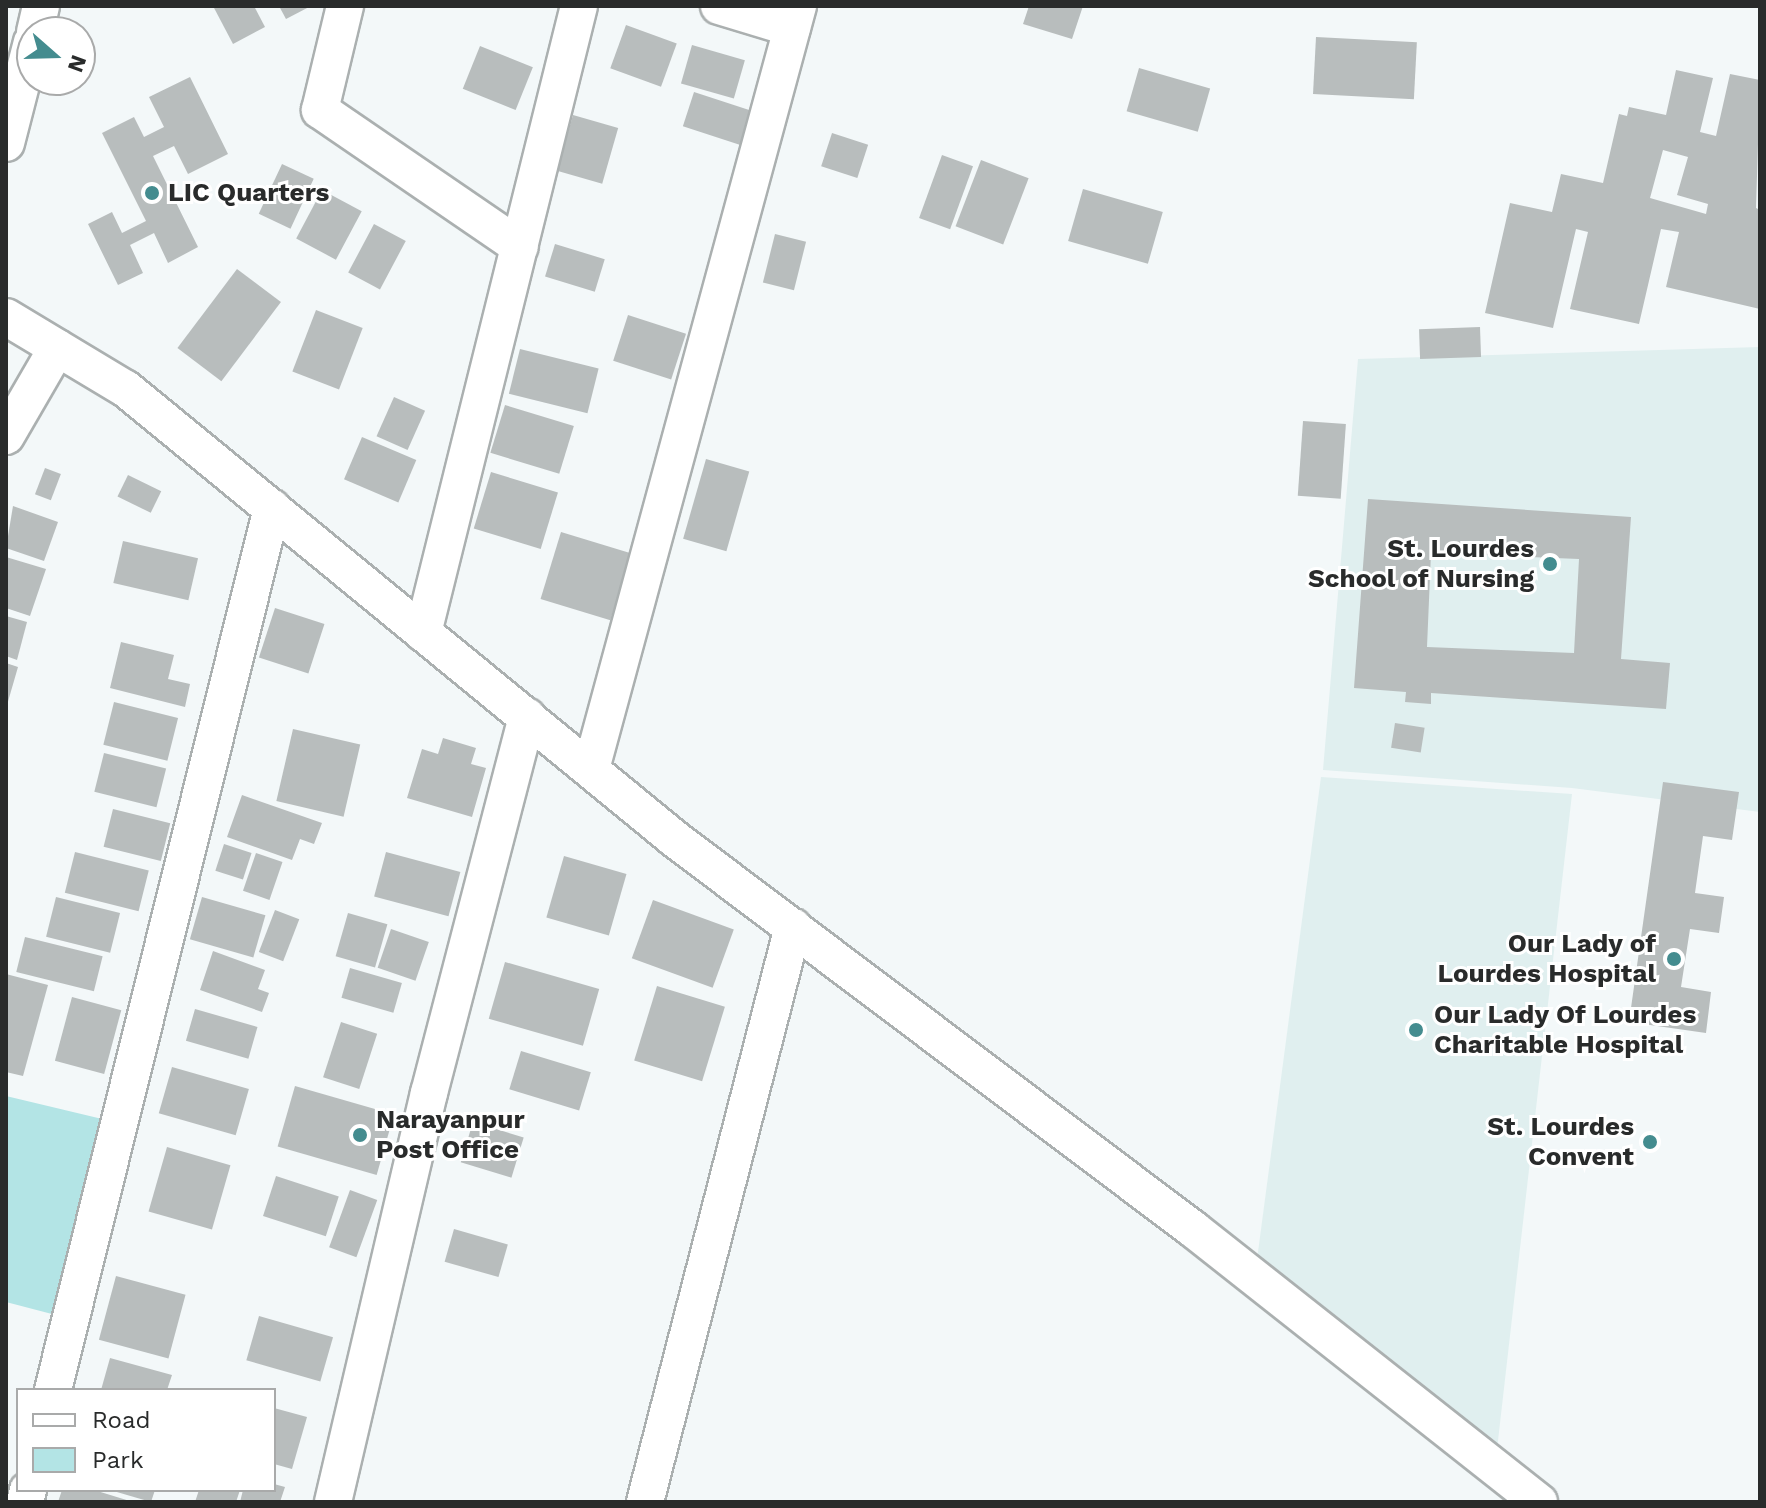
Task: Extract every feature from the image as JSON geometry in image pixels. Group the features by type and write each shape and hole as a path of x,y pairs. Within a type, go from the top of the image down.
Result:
{"street":[{"path":"345,6 320,110 520,247"},
{"path":"423,633 579,6"},
{"path":"591,769 795,17 719,6"},
{"path":"6,143 18,96"},
{"path":"6,317 126,389 591,769 793,927 1252,1274 1539,1502"},
{"path":"6,436 57,348"},
{"path":"53,1388 272,508"},
{"path":"333,1502 429,1093 527,717"},
{"path":"645,1502 793,927"}],"shaded area":[{"name":"St. Lourdes School of Nursing","path":"1760,347 1760,812 1572,788 1323,770 1358,359"},
{"name":"Our Lady Of Lourdes Charitable Hospital","path":"1321,777 1572,794 1496,1458 1256,1267"}],"green space":[{"path":"6,1096 119,1123 71,1319 6,1302"}],"building":[{"path":"213,6 254,6 265,27 233,44"},
{"path":"279,6 311,6 286,19"},
{"path":"1029,6 1083,6 1072,39 1023,24"},
{"path":"626,25 677,43 661,87 610,68"},
{"path":"1316,37 1417,42 1414,99 1313,94"},
{"path":"692,45 745,60 734,99 681,83"},
{"path":"480,46 533,67 516,110 463,89"},
{"path":"1139,68 1210,88 1198,132 1127,111"},
{"path":"1676,70 1713,78 1700,132 1716,136 1730,74 1760,80 1756,208 1760,210 1760,309 1666,287 1679,232 1661,229 1639,324 1570,309 1588,232 1576,229 1553,328 1485,313 1510,203 1552,212 1561,174 1603,183 1619,114 1627,116 1629,107 1666,115","holes":["1663,150 1688,157 1677,195 1708,204 1706,214 1650,198"]},
{"name":"LIC Quarters","path":"190,77 228,154 188,174 174,146 153,156 198,247 168,263 154,233 130,245 143,273 118,285 88,224 112,212 122,233 146,221 102,133 134,117 144,137 164,127 149,97"},
{"path":"694,92 753,111 742,145 683,126"},
{"path":"573,115 618,128 602,184 557,171"},
{"path":"832,133 868,145 857,178 821,166"},
{"path":"942,155 973,166 950,229 919,218"},
{"path":"981,160 1029,178 1003,245 956,226"},
{"path":"282,164 314,179 290,229 259,214"},
{"path":"1083,189 1163,212 1148,264 1068,241"},
{"path":"322,190 362,211 336,260 296,239"},
{"path":"374,224 406,241 380,289 348,273"},
{"path":"775,234 806,242 794,290 763,283"},
{"path":"555,244 605,259 595,292 545,277"},
{"path":"237,269 281,302 221,381 177,348"},
{"path":"316,310 363,328 339,390 292,372"},
{"path":"628,315 686,334 671,380 613,361"},
{"path":"1480,327 1481,357 1420,359 1419,329"},
{"path":"520,349 599,369 587,413 509,394"},
{"path":"394,397 425,411 408,450 377,436"},
{"path":"505,405 574,426 559,474 490,453"},
{"path":"1303,421 1346,424 1341,499 1298,496"},
{"path":"362,437 416,460 398,502 344,479"},
{"path":"706,459 749,471 726,551 683,539"},
{"path":"45,468 61,474 51,500 35,494"},
{"path":"491,472 558,492 541,549 474,528"},
{"path":"128,475 161,491 151,513 117,497"},
{"path":"1368,499 1631,517 1621,659 1670,663 1666,709 1431,693 1431,704 1405,702 1406,692 1354,688","holes":["1431,553 1579,559 1574,653 1427,647"]},
{"path":"13,506 58,522 44,561 6,548"},
{"path":"561,532 631,553 610,620 541,599"},
{"path":"123,541 198,558 188,600 113,583"},
{"path":"6,557 46,569 30,616 6,608"},
{"path":"275,608 324,624 308,674 259,657"},
{"path":"6,616 27,622 17,660 6,656"},
{"path":"121,642 174,655 168,679 190,684 185,707 110,688"},
{"path":"6,663 18,667 7,705 6,705"},
{"path":"114,702 178,718 167,761 103,745"},
{"path":"1395,723 1425,728 1421,752 1391,748"},
{"path":"293,729 360,745 344,817 276,801"},
{"path":"443,738 476,748 471,764 486,768 472,817 407,798 422,749 438,754"},
{"path":"104,753 166,768 156,807 94,792"},
{"path":"1663,782 1739,792 1732,840 1703,836 1695,893 1724,897 1719,933 1690,929 1681,987 1711,992 1706,1033 1629,1022"},
{"path":"242,795 322,823 314,844 300,839 292,860 227,837"},
{"path":"113,809 170,823 161,861 104,847"},
{"path":"224,844 252,853 243,880 215,871"},
{"path":"75,852 149,870 139,911 65,893"},
{"path":"386,852 460,872 448,916 374,896"},
{"path":"256,853 282,862 269,900 243,891"},
{"path":"564,856 626,874 609,935 546,918"},
{"path":"56,897 120,913 110,953 46,937"},
{"path":"202,897 265,915 253,957 190,939"},
{"path":"653,900 734,929 713,988 632,958"},
{"path":"275,910 299,919 283,961 259,952"},
{"path":"348,913 387,924 375,968 336,956"},
{"path":"391,929 429,942 415,981 378,968"},
{"path":"25,937 103,956 94,991 16,972"},
{"path":"213,951 265,970 258,989 269,993 262,1012 200,990"},
{"path":"505,962 599,989 583,1046 489,1019"},
{"path":"350,968 402,983 393,1013 341,998"},
{"path":"6,974 48,985 23,1076 6,1072"},
{"path":"657,986 725,1007 702,1081 634,1061"},
{"path":"72,997 121,1010 104,1074 55,1061"},
{"path":"195,1009 257,1027 248,1059 186,1041"},
{"path":"341,1022 377,1034 359,1089 323,1077"},
{"path":"521,1051 591,1072 579,1111 509,1089"},
{"path":"172,1067 249,1089 236,1135 159,1113"},
{"path":"295,1086 394,1114 377,1175 278,1147"},
{"path":"473,1122 524,1137 511,1178 461,1162"},
{"path":"167,1147 230,1165 212,1230 149,1211"},
{"path":"276,1176 339,1196 326,1236 263,1216"},
{"path":"350,1190 377,1200 356,1257 329,1247"},
{"path":"454,1229 508,1244 498,1277 445,1262"},
{"path":"116,1276 186,1295 168,1358 99,1340"},
{"path":"259,1316 333,1337 320,1381 246,1360"},
{"path":"110,1358 172,1375 168,1388 102,1388"},
{"path":"276,1409 307,1417 292,1469 276,1465"},
{"path":"276,1485 285,1487 280,1502 240,1502 242,1492 276,1492"},
{"path":"61,1492 100,1492 133,1502 58,1502"},
{"path":"117,1492 154,1492 151,1502"},
{"path":"198,1492 239,1492 236,1502 195,1502"}],"place":[{"name":"LIC Quarters","path":"152,193"},
{"name":"St. Lourdes School of Nursing","path":"1550,564"},
{"name":"Our Lady of Lourdes Hospital","path":"1674,959"},
{"name":"Our Lady Of Lourdes Charitable Hospital","path":"1416,1030"},
{"name":"Narayanpur Post Office","path":"360,1135"},
{"name":"St. Lourdes Convent","path":"1650,1142"}]}
